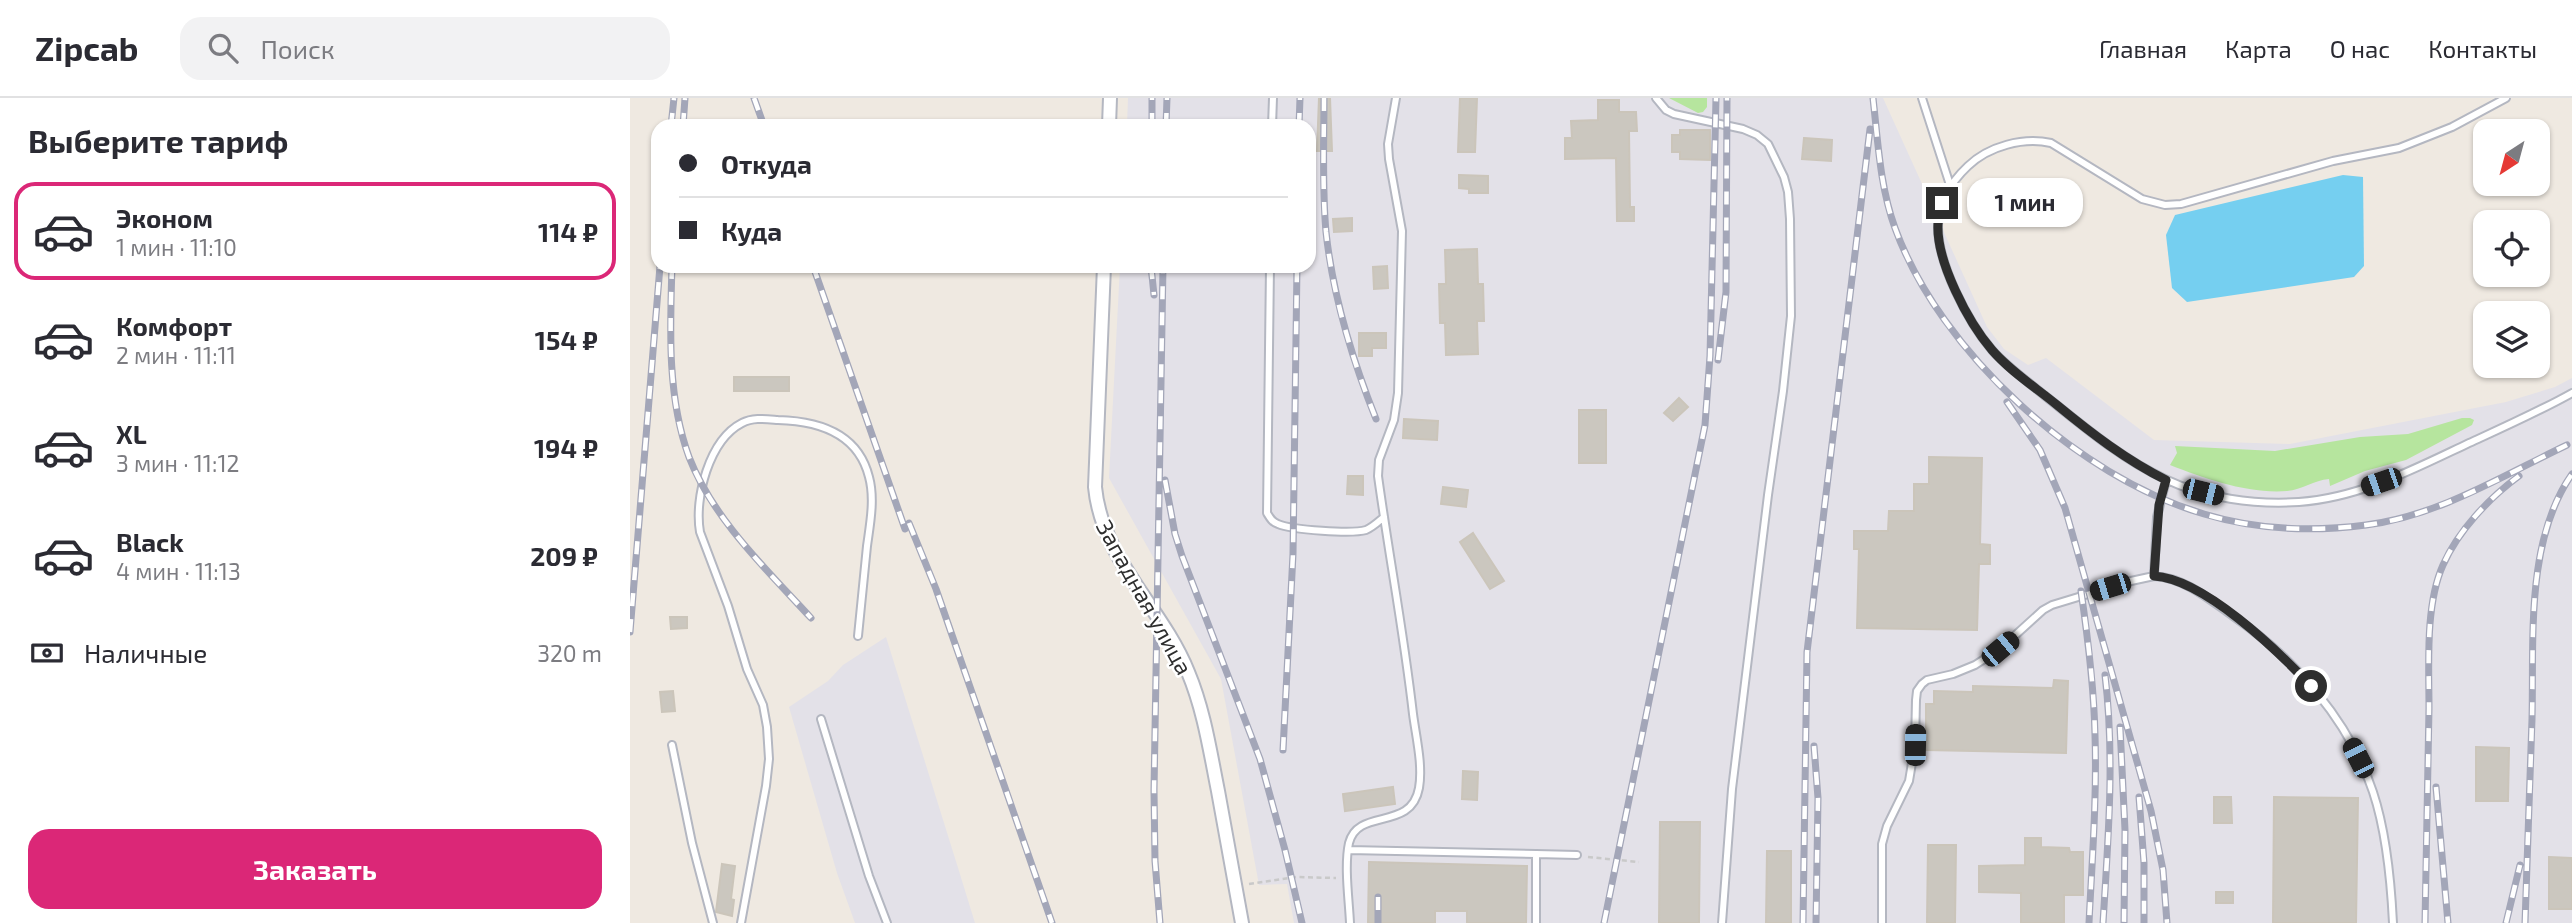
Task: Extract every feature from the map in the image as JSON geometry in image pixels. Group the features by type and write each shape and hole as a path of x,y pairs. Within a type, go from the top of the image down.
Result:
{"street":[{"path":"1109,119 1110,98"},
{"name":"Западная улица","path":"1104,273 1095,487 1097,503 1101,521 1120,561 1170,635 1189,674 1212,757 1242,923"}],"lane":[{"path":"1272,119 1273,98"},
{"path":"1350,923 1349,850 1354,832 1361,826 1405,813 1412,805 1419,788 1411,694 1378,476 1379,460 1396,407 1402,230 1389,159 1389,131 1396,98"},
{"path":"1656,98 1666,110 1674,114 1743,129 1757,135 1768,144 1780,165 1788,192 1792,246 1791,316 1732,789 1722,923"},
{"path":"1922,98 1950,185"},
{"path":"2506,98 2452,127 2399,148 2333,161 2180,204 2165,205 2142,199 2051,143 2036,140 2018,142 1988,152 1973,161 1950,185 1942,203 1938,225 1940,244 1955,289 1980,334 2008,365 2091,433 2143,468 2189,489 2248,501 2275,503 2323,499 2353,492 2403,474 2572,393"},
{"path":"1270,273 1267,513 1272,521 1279,525 1356,531 1374,525 1384,517"},
{"path":"741,923 766,786 769,759 767,727 763,705 747,669 728,606 700,532 698,519 702,483 708,467 723,440 743,422 756,419 813,423 841,435 859,452 869,478 871,511 858,636"},
{"path":"2154,576 2159,505 2166,480"},
{"path":"1882,923 1882,844 1887,826 1909,781 1915,745 1917,691 1922,684 1927,680 1965,670 1986,659 2052,605 2154,576 2173,579 2196,590 2262,637 2311,686 2335,717 2365,771 2374,794 2393,923"},
{"path":"821,719 849,816 887,923"},
{"path":"672,745 692,843 713,923"},
{"path":"1349,850 1577,855"},
{"path":"1536,854 1536,923"}],"path":[{"path":"1577,855 1639,862"},
{"path":"1249,884 1302,876 1348,878"}],"shaded area":[{"path":"1128,98 1883,98 1987,327 2004,349 2028,365 2046,358 2154,440 2290,444 2506,402 2555,387 2572,378 2572,923 1294,923 1287,884 1259,885 1221,679 1109,478 1120,273 1316,273 1316,119 1127,119"},
{"path":"886,637 975,923 855,923 837,873 789,707 828,681 843,665"}],"green space":[{"path":"1669,98 1707,98 1707,107 1698,113"},
{"path":"2462,418 2474,420 2472,425 2406,460 2365,471 2330,486 2329,479 2292,490 2257,490 2213,480 2170,465 2177,453 2175,446 2275,451 2360,437 2408,434"}],"water":[{"path":"2343,175 2363,177 2364,266 2354,277 2187,302 2172,288 2166,235 2175,215"}],"building":[{"path":"1319,98 1330,98 1332,151 1317,151"},
{"path":"1460,98 1477,98 1475,152 1458,152"},
{"path":"1598,100 1619,100 1619,112 1636,112 1637,131 1629,131 1630,207 1634,207 1634,221 1617,221 1616,158 1565,159 1565,138 1572,138 1571,121 1598,120"},
{"path":"1680,130 1710,130 1710,160 1680,159 1680,152 1672,152 1672,135 1680,135"},
{"path":"1804,138 1832,140 1831,161 1802,159"},
{"path":"1459,175 1488,176 1488,193 1469,193 1469,189 1459,188"},
{"path":"1352,218 1352,231 1334,232 1333,219"},
{"path":"1477,249 1478,284 1483,284 1484,321 1477,321 1478,354 1446,355 1445,323 1440,323 1439,284 1446,284 1445,250"},
{"path":"1387,266 1388,288 1374,289 1373,267"},
{"path":"1359,333 1386,333 1386,348 1372,348 1372,356 1359,356"},
{"path":"734,377 789,377 789,391 734,391"},
{"path":"1679,398 1688,407 1673,421 1664,413"},
{"path":"1579,410 1606,410 1606,463 1579,463"},
{"path":"1404,419 1438,421 1437,440 1403,438"},
{"path":"1929,457 1982,458 1980,544 1990,545 1990,564 1979,564 1977,630 1857,628 1859,549 1854,549 1854,531 1888,531 1889,511 1914,511 1914,484 1929,484"},
{"path":"1348,476 1363,476 1363,495 1347,494"},
{"path":"1443,487 1468,490 1466,507 1441,504"},
{"path":"1473,533 1504,581 1490,589 1460,542"},
{"path":"670,617 687,617 687,628 671,629"},
{"path":"2054,680 2068,681 2066,753 1926,750 1926,704 1934,704 1934,691 1973,692 1973,686 2053,688"},
{"path":"673,691 675,711 662,712 660,692"},
{"path":"2476,747 2509,748 2508,801 2476,801"},
{"path":"1463,771 1478,772 1477,800 1462,799"},
{"path":"1393,787 1395,804 1345,811 1343,794"},
{"path":"2214,797 2231,797 2232,823 2214,823"},
{"path":"2274,797 2358,798 2356,923 2273,923"},
{"path":"1660,822 1700,822 1699,923 1659,923"},
{"path":"2025,838 2041,838 2041,847 2069,848 2070,852 2083,852 2083,895 2064,895 2064,923 2021,923 2021,893 1979,892 1979,866 2025,865"},
{"path":"1928,845 1956,845 1955,923 1927,923"},
{"path":"1767,851 1791,851 1791,923 1766,923"},
{"path":"2549,857 2572,858 2572,909 2549,909"},
{"path":"1369,862 1527,866 1526,923 1467,923 1467,911 1435,911 1435,923 1368,923"},
{"path":"722,864 735,866 732,916 716,912"},
{"path":"2216,892 2233,892 2233,903 2216,903"}],"railway":[{"path":"672,119 674,98"},
{"path":"684,119 685,98"},
{"path":"754,98 762,119"},
{"path":"1152,98 1152,119"},
{"path":"1166,119 1167,98"},
{"path":"1299,119 1300,98"},
{"path":"1324,98 1324,199 1329,256 1345,327 1376,419"},
{"path":"1604,923 1705,425 1710,356 1716,98"},
{"path":"1718,360 1726,292 1727,98"},
{"path":"1873,98 1880,164 1895,228 1916,274 1945,320 1979,363 2019,404 2063,440 2109,471 2156,496 2204,514 2264,526 2305,529 2366,525 2393,520 2444,504 2567,445"},
{"path":"1803,923 1807,652 1870,129"},
{"path":"630,632 659,273"},
{"path":"672,273 673,387 689,457 699,480 727,523 811,618"},
{"path":"815,273 905,529"},
{"path":"1152,273 1154,295"},
{"path":"1160,923 1155,861 1154,790 1163,273"},
{"path":"1283,750 1293,554 1297,273"},
{"path":"2007,402 2040,450 2065,508 2151,811 2163,870 2167,923"},
{"path":"2525,923 2535,592 2546,530 2557,501 2572,474"},
{"path":"2425,923 2429,654 2433,598 2443,565 2457,540 2486,505 2519,476"},
{"path":"1165,480 1182,556 1260,759 1302,923"},
{"path":"909,523 936,589 1052,923"},
{"path":"2081,591 2095,735 2095,806 2089,923"},
{"path":"2103,923 2110,768 2105,675"},
{"path":"2120,727 2125,830 2124,923"},
{"path":"1814,746 1818,798 1816,923"},
{"path":"2436,787 2448,923"},
{"path":"2139,797 2144,863 2144,923"},
{"path":"2506,923 2520,865"},
{"path":"1378,897 1378,923"}],"route":[{"path":"1942,203 1938,225 1946,266 1968,313 1992,350 2091,433 2166,480 2159,505 2154,576 2173,579 2196,590 2262,637 2311,686"}]}
